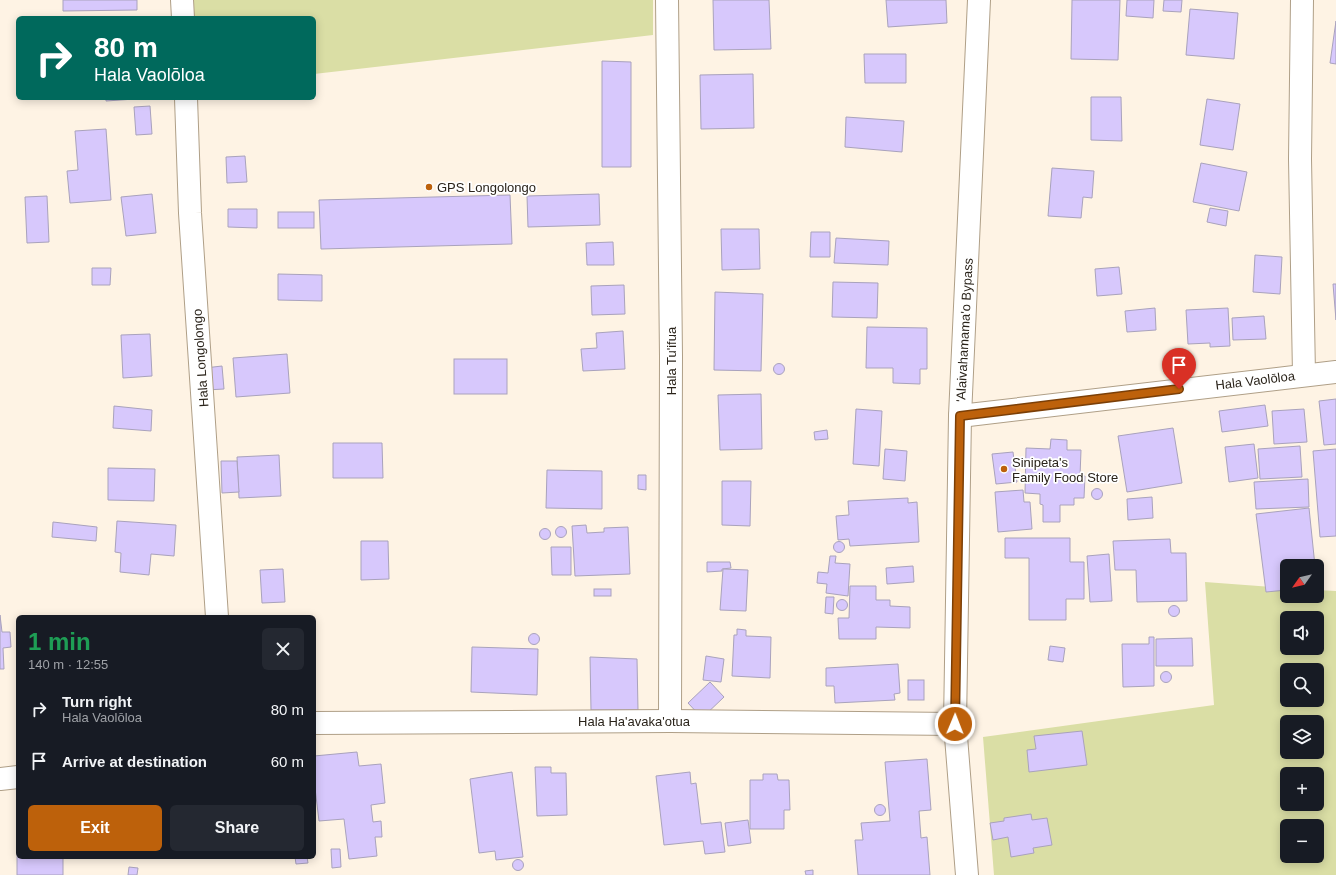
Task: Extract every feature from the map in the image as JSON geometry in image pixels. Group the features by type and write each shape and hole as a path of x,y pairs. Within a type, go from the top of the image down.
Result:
{"street":[{"path":"182,0 183,16"},
{"name":"Hala Tu'ifua","path":"667,0 671,356 670,721"},
{"name":"'Alaivahamama'o Bypass","path":"967,875 955,724 960,416 979,0"},
{"path":"1302,0 1300,159 1304,374"},
{"name":"Hala Longolongo","path":"186,100 190,213 217,615"},
{"name":"Hala Vaolōloa","path":"960,416 1304,374 1336,372"},
{"name":"Hala Ha'avaka'otua","path":"316,724 670,721 955,724"},
{"path":"0,779 16,777"}],"green space":[{"path":"193,0 653,0 653,35 316,74 316,16 194,16"},
{"path":"1205,582 1280,587 1280,603 1324,603 1324,590 1336,591 1336,875 994,875 983,737 1214,705"}],"building":[{"path":"63,0 137,0 137,10 63,11"},
{"path":"713,0 769,0 771,49 714,50"},
{"path":"886,0 946,0 947,23 888,27"},
{"path":"1072,0 1120,0 1118,60 1071,59"},
{"path":"1127,0 1154,0 1153,18 1126,16"},
{"path":"1164,0 1182,0 1181,12 1163,11"},
{"path":"1190,9 1238,13 1234,59 1186,55"},
{"path":"1336,21 1336,64 1330,63"},
{"path":"864,54 906,54 906,83 865,83"},
{"path":"602,61 631,62 631,167 602,167"},
{"path":"753,74 754,128 701,129 700,75"},
{"path":"1091,97 1121,97 1122,141 1091,140"},
{"path":"1207,99 1240,104 1233,150 1200,145"},
{"path":"150,106 152,134 136,135 134,107"},
{"path":"846,117 904,121 902,152 845,147"},
{"path":"106,129 111,200 70,203 67,171 78,170 75,131"},
{"path":"245,156 247,182 227,183 226,157"},
{"path":"1201,163 1247,172 1239,211 1193,202"},
{"path":"1052,168 1094,171 1092,198 1083,197 1081,218 1048,216"},
{"path":"152,194 156,233 126,236 121,197"},
{"path":"599,194 600,225 528,227 527,196"},
{"path":"510,195 512,244 321,249 319,200"},
{"path":"47,196 49,242 27,243 25,197"},
{"path":"1210,208 1228,211 1226,226 1207,222"},
{"path":"228,209 257,209 257,228 228,227"},
{"path":"278,212 314,212 314,228 278,228"},
{"path":"721,229 759,229 760,269 722,270"},
{"path":"811,232 830,232 830,257 810,257"},
{"path":"836,238 889,241 888,265 834,263"},
{"path":"613,242 614,265 587,265 586,243"},
{"path":"1255,255 1282,257 1280,294 1253,292"},
{"path":"1119,267 1122,294 1097,296 1095,269"},
{"path":"92,268 111,268 110,285 92,285"},
{"path":"278,274 322,275 322,301 278,300"},
{"path":"833,282 878,283 877,318 832,317"},
{"path":"1333,284 1336,284 1336,320"},
{"path":"624,285 625,314 592,315 591,286"},
{"path":"715,292 763,294 761,371 714,370"},
{"path":"1155,308 1156,330 1127,332 1125,311"},
{"path":"1228,308 1230,346 1210,347 1210,343 1188,344 1186,310"},
{"path":"1264,316 1266,339 1233,340 1232,318"},
{"path":"867,327 927,328 927,369 920,369 920,384 893,383 893,368 866,368"},
{"path":"623,331 625,369 583,371 581,349 597,348 596,333"},
{"path":"150,334 152,376 123,378 121,335"},
{"path":"287,354 290,393 236,397 233,358"},
{"path":"454,359 507,359 507,394 454,394"},
{"path":"777,364 781,364 783,365 783,373 777,374 774,371 774,367"},
{"path":"222,366 224,389 206,390 205,368"},
{"path":"761,394 762,449 720,450 718,395"},
{"path":"1336,399 1336,444 1324,445 1319,401"},
{"path":"1265,405 1268,426 1222,432 1219,411"},
{"path":"114,406 152,410 151,431 113,428"},
{"path":"856,409 882,411 879,466 853,464"},
{"path":"1304,409 1307,442 1274,444 1272,411"},
{"path":"1173,428 1182,483 1127,492 1118,436"},
{"path":"827,430 828,439 815,440 814,432"},
{"path":"1051,439 1067,440 1067,450 1081,450 1080,476 1085,476 1084,498 1074,498 1074,505 1060,505 1060,522 1043,522 1043,505 1040,504 1040,494 1025,493 1026,448 1050,449"},
{"path":"333,443 382,443 383,478 333,478"},
{"path":"1254,444 1258,478 1229,482 1225,447"},
{"path":"1300,446 1302,477 1260,479 1258,449"},
{"path":"885,449 907,451 905,481 883,479"},
{"path":"1336,449 1336,536 1320,537 1313,451"},
{"path":"1013,452 1017,482 996,484 992,454"},
{"path":"279,455 281,496 239,498 237,457"},
{"path":"221,461 237,461 239,492 222,493"},
{"path":"108,468 155,469 154,501 108,500"},
{"path":"547,470 602,471 602,509 546,508"},
{"path":"638,475 646,475 646,490 638,489"},
{"path":"1308,479 1309,507 1256,509 1254,482"},
{"path":"722,481 751,481 750,526 722,525"},
{"path":"1095,489 1099,489 1101,490 1101,498 1095,499 1092,496 1092,492"},
{"path":"1023,490 1024,502 1030,502 1032,529 998,532 995,492"},
{"path":"1152,497 1153,518 1128,520 1127,499"},
{"path":"908,498 908,503 917,502 919,542 850,546 849,539 838,540 836,516 849,515 848,501"},
{"path":"1309,508 1314,559 1280,559 1280,591 1266,592 1256,514"},
{"path":"117,521 176,525 174,556 151,554 149,575 120,572 121,553 115,552"},
{"path":"53,522 97,527 96,541 52,537"},
{"path":"586,525 587,533 604,532 604,528 628,527 630,574 575,576 572,526"},
{"path":"559,527 563,527 565,528 565,536 559,537 556,534 556,530"},
{"path":"543,529 547,529 549,530 549,538 543,539 540,536 540,532"},
{"path":"1005,538 1070,538 1070,562 1084,562 1084,599 1066,599 1066,620 1029,620 1029,558 1005,558"},
{"path":"1170,539 1171,553 1186,553 1187,601 1137,602 1136,570 1115,570 1113,541"},
{"path":"361,541 388,541 389,579 361,580"},
{"path":"837,542 841,542 843,543 843,551 837,552 834,549 834,545"},
{"path":"551,547 571,547 571,575 552,575"},
{"path":"1109,554 1112,601 1090,602 1087,556"},
{"path":"830,556 836,556 835,563 850,564 848,596 826,593 827,584 817,583 818,572 828,573"},
{"path":"707,562 730,562 731,568 722,569 722,571 707,572"},
{"path":"913,566 914,582 887,584 886,568"},
{"path":"283,569 285,602 262,603 260,570"},
{"path":"723,569 748,570 746,611 720,610"},
{"path":"850,586 876,586 876,600 890,600 890,606 910,607 910,628 876,627 876,639 839,639 838,618 849,618"},
{"path":"594,589 611,589 611,596 594,596"},
{"path":"826,597 834,597 833,614 825,613"},
{"path":"840,600 844,600 846,601 846,609 840,610 837,607 837,603"},
{"path":"1172,606 1176,606 1178,607 1178,615 1172,616 1169,613 1169,609"},
{"path":"0,615 2,632 10,632 11,647 3,648 4,669 0,669"},
{"path":"737,629 746,630 746,636 771,637 770,678 732,676 734,635 737,635"},
{"path":"532,634 536,634 538,635 538,643 532,644 529,641 529,637"},
{"path":"1149,637 1154,637 1154,686 1123,687 1122,644 1149,644"},
{"path":"1192,638 1193,666 1156,666 1156,639"},
{"path":"1050,646 1065,648 1063,662 1048,660"},
{"path":"472,647 538,649 537,695 471,692"},
{"path":"706,656 724,659 721,682 703,680"},
{"path":"590,657 637,659 638,710 591,710"},
{"path":"898,664 900,693 894,694 895,700 835,703 834,686 826,686 826,668"},
{"path":"1164,672 1168,672 1170,673 1170,681 1164,682 1161,679 1161,675"},
{"path":"908,680 924,680 924,700 908,700"},
{"path":"710,682 724,697 702,718 688,703"},
{"path":"1082,731 1087,765 1029,772 1027,750 1036,749 1034,736"},
{"path":"357,752 359,766 381,764 385,803 371,805 373,822 381,821 382,837 375,837 377,856 349,859 344,819 319,821 316,796 316,756"},
{"path":"927,759 931,810 919,811 921,838 927,837 930,875 858,875 855,840 863,840 861,823 890,821 885,762"},
{"path":"535,767 551,767 551,773 566,773 567,815 537,816"},
{"path":"512,772 523,857 496,860 495,851 479,853 470,779"},
{"path":"690,772 691,784 696,783 701,824 721,822 725,852 705,854 703,841 664,845 656,776"},
{"path":"763,774 777,774 778,780 789,780 790,810 784,810 784,829 750,829 750,780 763,780"},
{"path":"878,805 882,805 884,806 884,814 878,815 875,812 875,808"},
{"path":"1031,814 1032,820 1047,818 1052,845 1033,848 1034,853 1011,857 1008,837 993,840 990,823 1004,821 1004,818"},
{"path":"748,820 751,843 728,846 725,823"},
{"path":"331,849 340,849 341,867 332,868"},
{"path":"17,859 63,859 63,875 17,875"},
{"path":"295,859 307,859 308,863 296,864"},
{"path":"516,860 520,860 522,861 522,869 516,870 513,867 513,863"},
{"path":"129,867 138,868 137,875 128,875"},
{"path":"813,870 813,875 806,875 805,871"}],"place":[{"name":"GPS Longolongo","path":"429,187"},
{"name":"Sinipeta's Family Food Store","path":"1004,469"}],"route":[{"path":"955,724 960,416 1179,389"}]}
